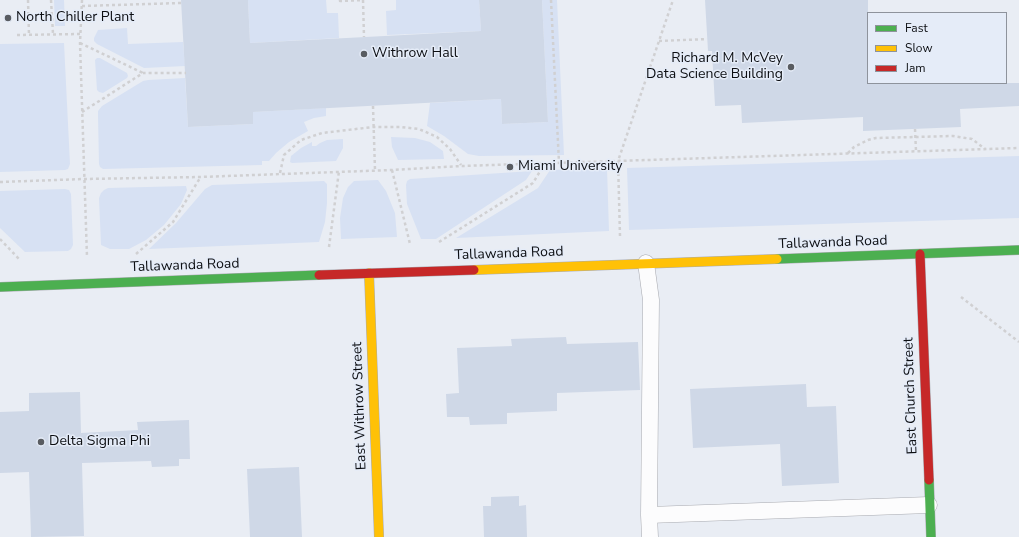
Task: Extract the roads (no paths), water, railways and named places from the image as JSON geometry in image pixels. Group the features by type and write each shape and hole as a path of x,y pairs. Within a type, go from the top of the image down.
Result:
{"street":[{"name":"Tallawanda Road","path":"0,287 1019,250"},
{"name":"East Church Street","path":"920,254 931,537"},
{"name":"East Withrow Street","path":"369,273 379,537"}],"lane":[{"path":"646,263 651,300 650,537"},
{"path":"649,515 929,505"}],"place":[{"name":"North Chiller Plant","path":"8,18"},
{"name":"Withrow Hall","path":"364,54"},
{"name":"Richard M. McVey Data Science Building","path":"791,67"},
{"name":"Miami University","path":"510,167"},
{"name":"Delta Sigma Phi","path":"41,442"}]}
